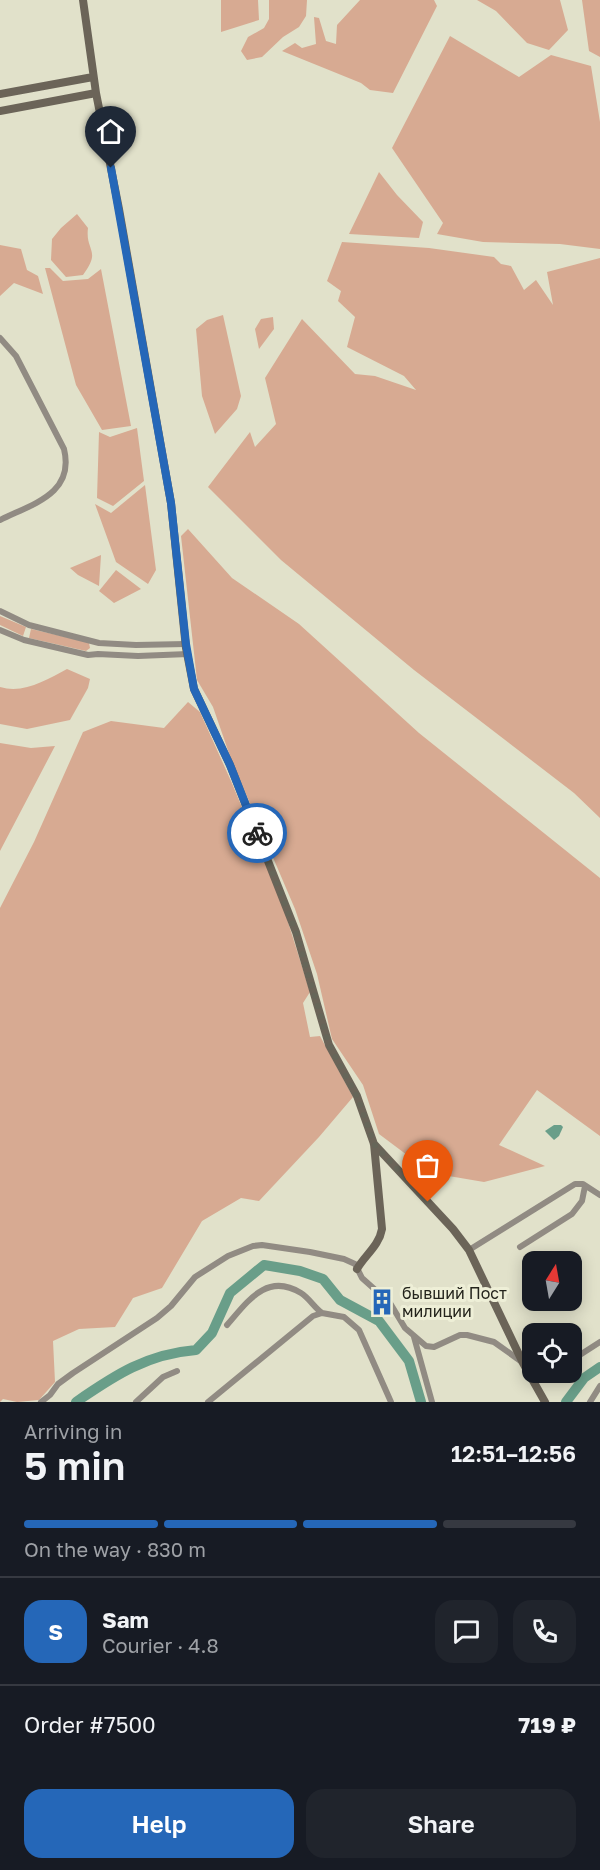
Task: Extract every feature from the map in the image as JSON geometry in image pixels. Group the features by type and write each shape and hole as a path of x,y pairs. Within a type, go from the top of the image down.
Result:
{"street":[{"path":"82,0 93,77 119,209 171,503 186,644 194,689 230,765 296,932 329,1045 357,1096 374,1144 382,1229 379,1241 357,1269"},
{"path":"0,94 93,77"},
{"path":"27,90 31,105"},
{"path":"0,111 96,93"},
{"path":"0,338 16,356 64,449 66,465 64,477 52,493 0,520"},
{"path":"0,611 29,625 114,645 186,644"},
{"path":"0,630 24,640 89,655 188,654"},
{"path":"89,655 95,647 90,639"},
{"path":"374,1144 453,1229 469,1250 522,1361"},
{"path":"469,1250 575,1184 579,1183 600,1195"},
{"path":"520,1247 572,1214 582,1201 585,1186"},
{"path":"41,1402 58,1384 73,1373 157,1318 171,1306 195,1277 212,1265 242,1250 262,1245 344,1259 355,1264 362,1278 390,1303 405,1328 426,1346 434,1347 460,1335 467,1335 494,1342 522,1362"},
{"path":"227,1325 262,1290 277,1285 285,1285 303,1295 322,1313"},
{"path":"208,1402 313,1316 322,1313 344,1317 359,1329 391,1402"},
{"path":"414,1337 432,1402"},
{"path":"582,1354 600,1342"},
{"path":"136,1402 163,1377 177,1371"},
{"path":"534,1383 544,1401"},
{"path":"590,1402 600,1386"}],"shaded area":[{"path":"221,0 258,0 259,20 221,32"},
{"path":"269,0 307,0 306,16 299,27 283,37 262,57 247,60 241,51 248,37 264,28 269,19"},
{"path":"360,0 434,0 437,6 393,93 370,90 361,83 282,51 295,43 302,48 316,44 314,17 319,18 326,41 336,44 337,25"},
{"path":"477,0 560,0 568,30 549,50 527,43 496,11"},
{"path":"582,0 600,0 600,57 589,51"},
{"path":"450,36 519,77 551,55 591,66 600,122 600,249 560,244 483,242 437,234 443,223 392,148"},
{"path":"379,172 423,222 419,238 349,234"},
{"path":"77,214 88,228 92,255 89,267 83,275 66,277 51,260 52,239"},
{"path":"342,242 429,248 494,257 501,264 511,266 524,290 536,280 553,305 547,272 600,258 600,818 574,793 414,670 281,560 208,487 250,432 255,447 276,424 265,378 302,319 355,374 375,376 416,390 404,376 347,347 355,317 338,301 341,291 327,281"},
{"path":"0,245 21,249 27,270 38,276 43,294 14,283 0,296"},
{"path":"45,268 50,268 63,281 88,279 101,269 131,426 102,430 76,385"},
{"path":"223,315 241,396 237,409 215,434 202,396 196,329 207,320"},
{"path":"273,317 274,329 259,349 255,329 261,319"},
{"path":"137,428 144,481 113,506 97,498 99,432 110,437"},
{"path":"145,485 156,570 148,584 116,562 95,504 111,513"},
{"path":"188,529 232,578 299,624 419,733 600,878 600,1136 537,1090 499,1145 545,1166 484,1182 431,1173 379,1134 363,1085 332,1039 317,974 295,909 231,759 213,707 197,680 181,536"},
{"path":"101,555 99,586 70,568"},
{"path":"116,570 141,589 114,603 99,591"},
{"path":"0,616 26,627 23,636 0,625"},
{"path":"31,629 87,642 90,648 86,651 29,638"},
{"path":"67,669 90,679 88,688 70,720 27,729 0,724 0,687 18,689 26,687"},
{"path":"188,702 200,712 282,903 310,992 303,1003 310,1037 320,1036 353,1097 259,1201 241,1198 202,1221 162,1288 133,1298 115,1327 79,1329 53,1341 55,1382 39,1400 17,1402 3,1399 0,1402 0,908 34,842 83,732 111,721 164,728"},
{"path":"0,743 31,748 55,746 0,851"},
{"path":"554,1125 563,1127 559,1136 554,1140 545,1131"}],"waterway":[{"path":"76,1402 132,1367 162,1356 196,1350 212,1333 230,1293 264,1265 300,1271 323,1279 340,1300 379,1321 409,1361 421,1402"},
{"path":"566,1402 584,1378 600,1367"}],"way so far":[{"path":"257,833 296,932 329,1045 357,1096 374,1144 428,1202"}],"place":[{"name":"бывший Пост милиции","path":"382,1302"}],"route":[{"path":"111,168 171,503 186,644 194,689 230,765 257,833"}]}
